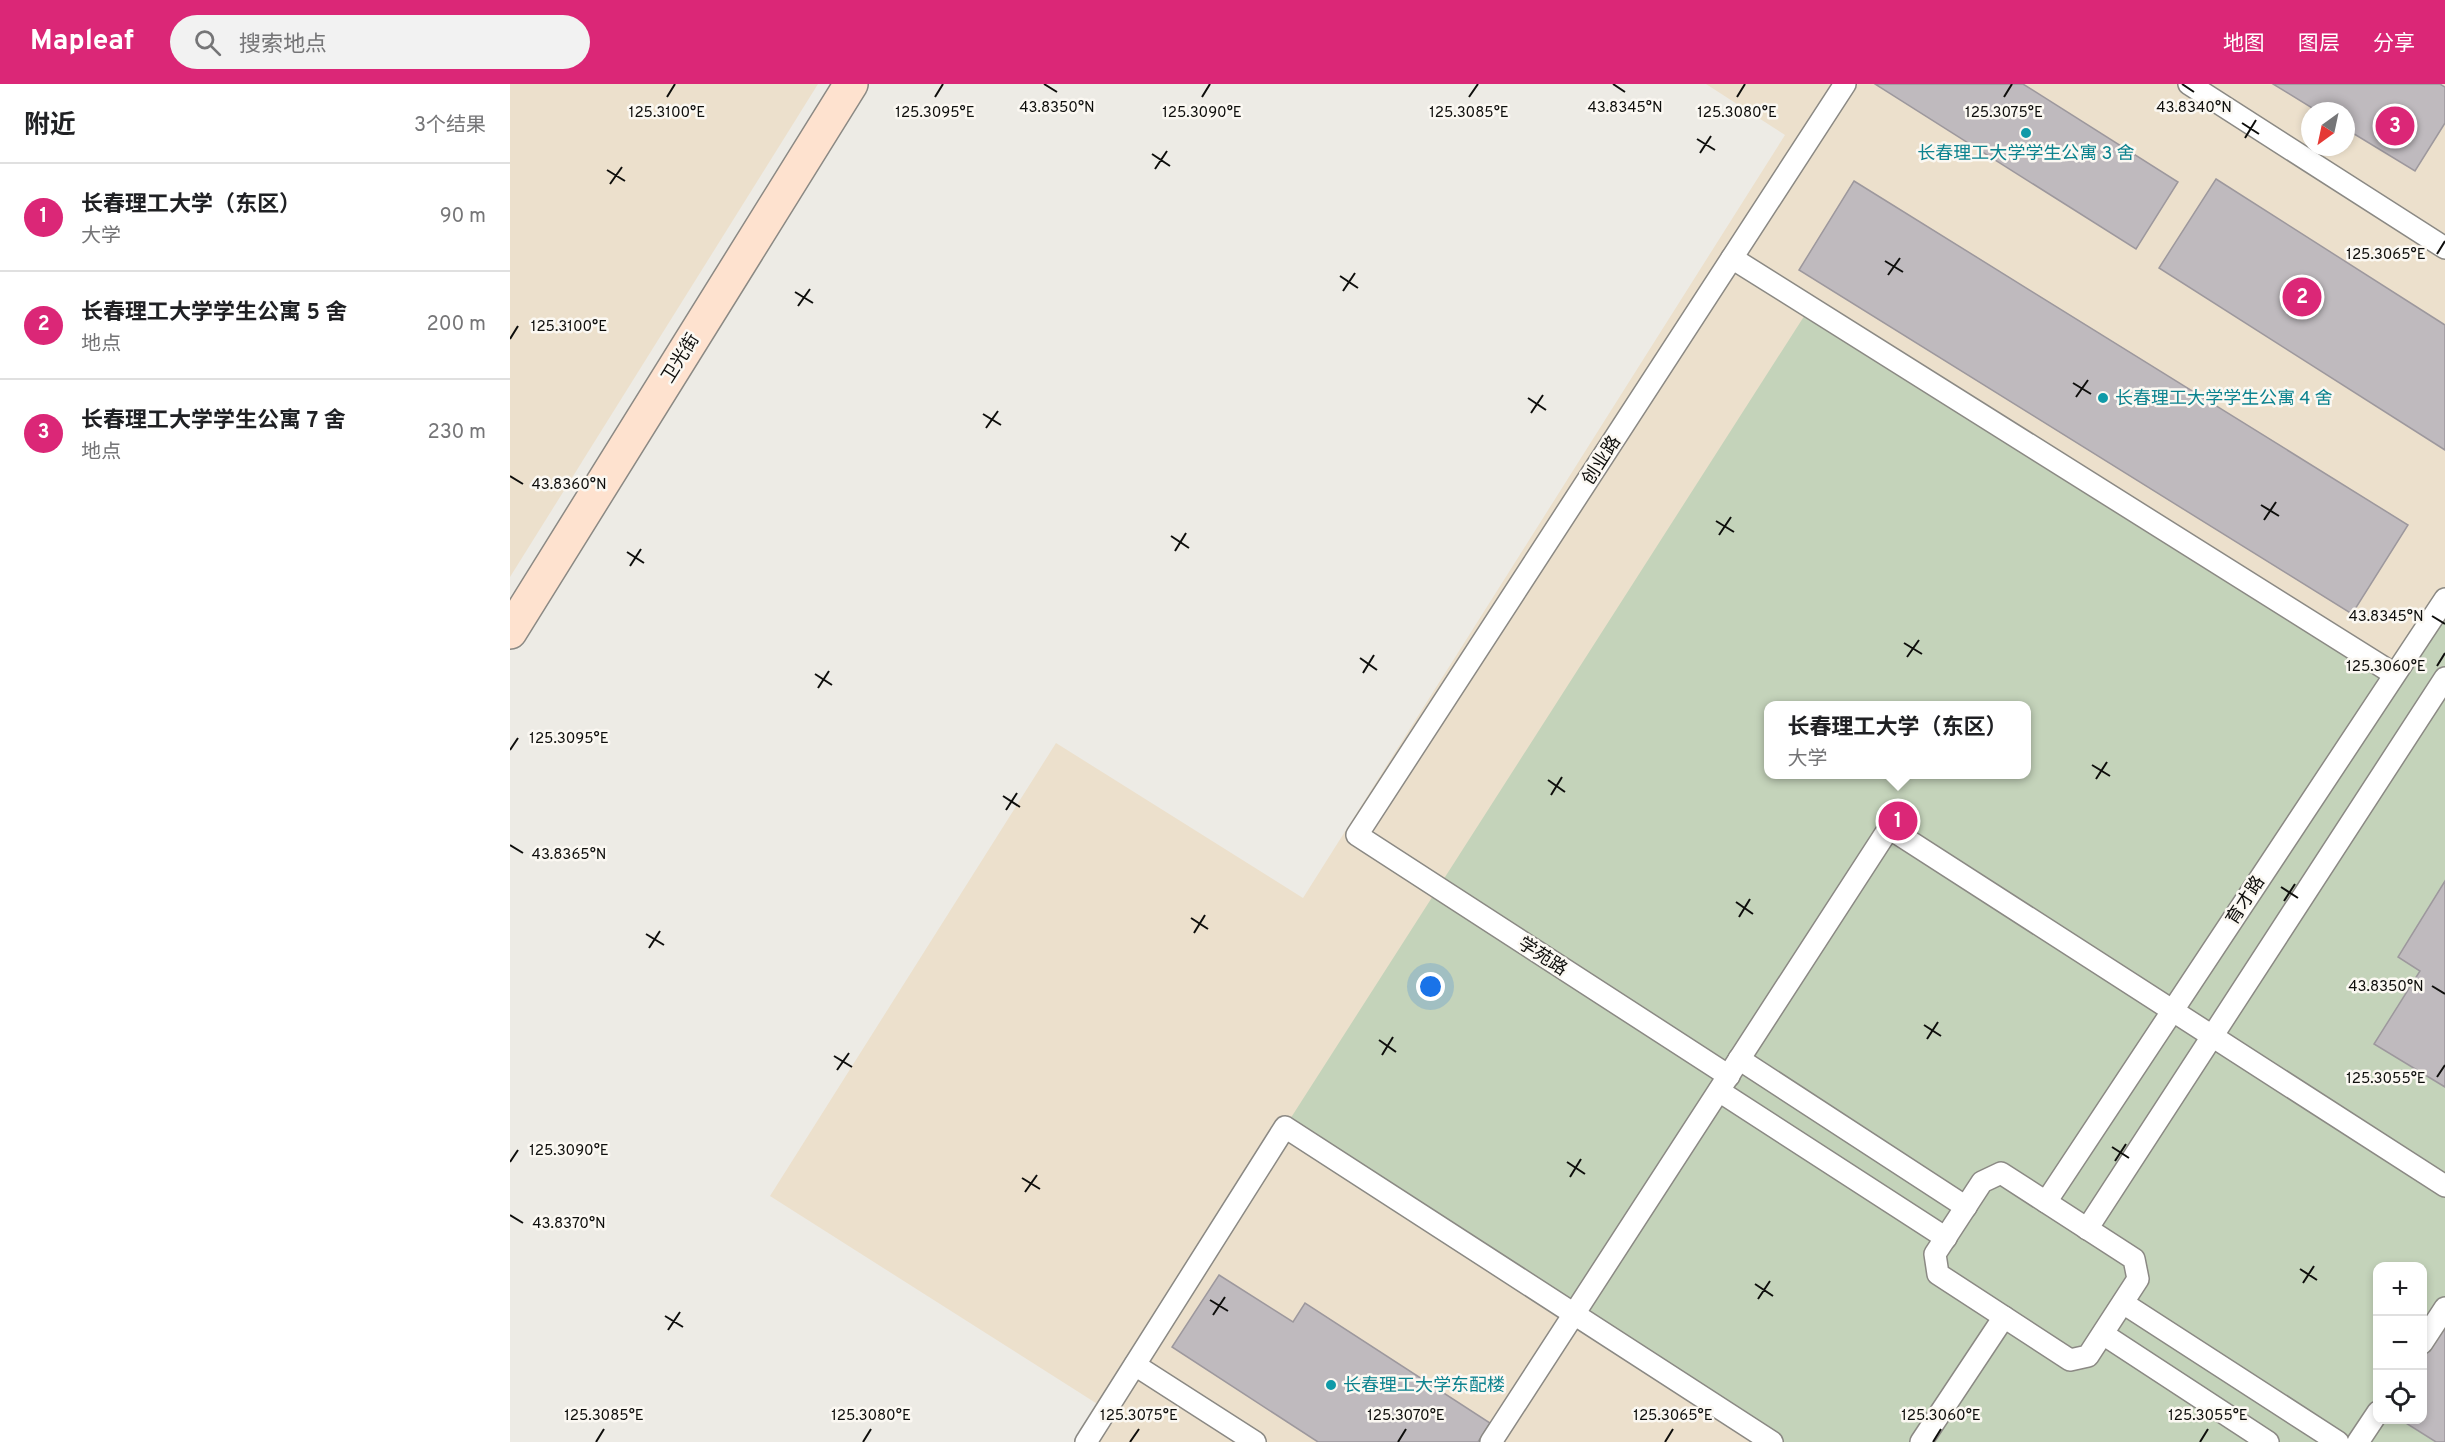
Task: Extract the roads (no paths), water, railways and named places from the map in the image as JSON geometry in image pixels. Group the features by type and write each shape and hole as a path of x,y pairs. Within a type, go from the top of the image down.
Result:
{"main road":[{"name":"卫光街","path":"510,632 851,84"}],"lane":[{"name":"创业路","path":"1357,835 1845,84"},
{"path":"2189,84 2445,248"},
{"path":"1732,258 2394,674"},
{"name":"育才路","path":"2046,1202 2445,598"},
{"path":"2087,1229 2445,678"},
{"path":"1491,1442 1889,828 2445,1186"},
{"name":"学苑路","path":"1357,835 1729,1075 1966,1207"},
{"name":"学苑路","path":"1729,1075 1946,1238"},
{"path":"1086,1442 1285,1127 1772,1442"},
{"path":"2001,1173 2134,1259 2138,1280 2088,1356 2070,1360 1938,1274 1935,1254 1966,1207 1982,1182 2001,1173"},
{"path":"2123,1303 2338,1442"},
{"path":"2427,1335 2445,1308"},
{"path":"1921,1442 2004,1317"},
{"path":"2103,1334 2268,1442"},
{"path":"1135,1365 1255,1442"},
{"path":"2363,1440 2373,1421"}],"place":[{"name":"长春理工大学学生公寓 7 舍","path":"2395,126"},
{"name":"长春理工大学学生公寓 3 舍","path":"2026,133"},
{"name":"长春理工大学学生公寓 5 舍","path":"2302,297"},
{"name":"长春理工大学学生公寓 4 舍","path":"2103,398"},
{"name":"长春理工大学（东区）","path":"1898,821"},
{"name":"长春理工大学东配楼","path":"1331,1385"}]}
